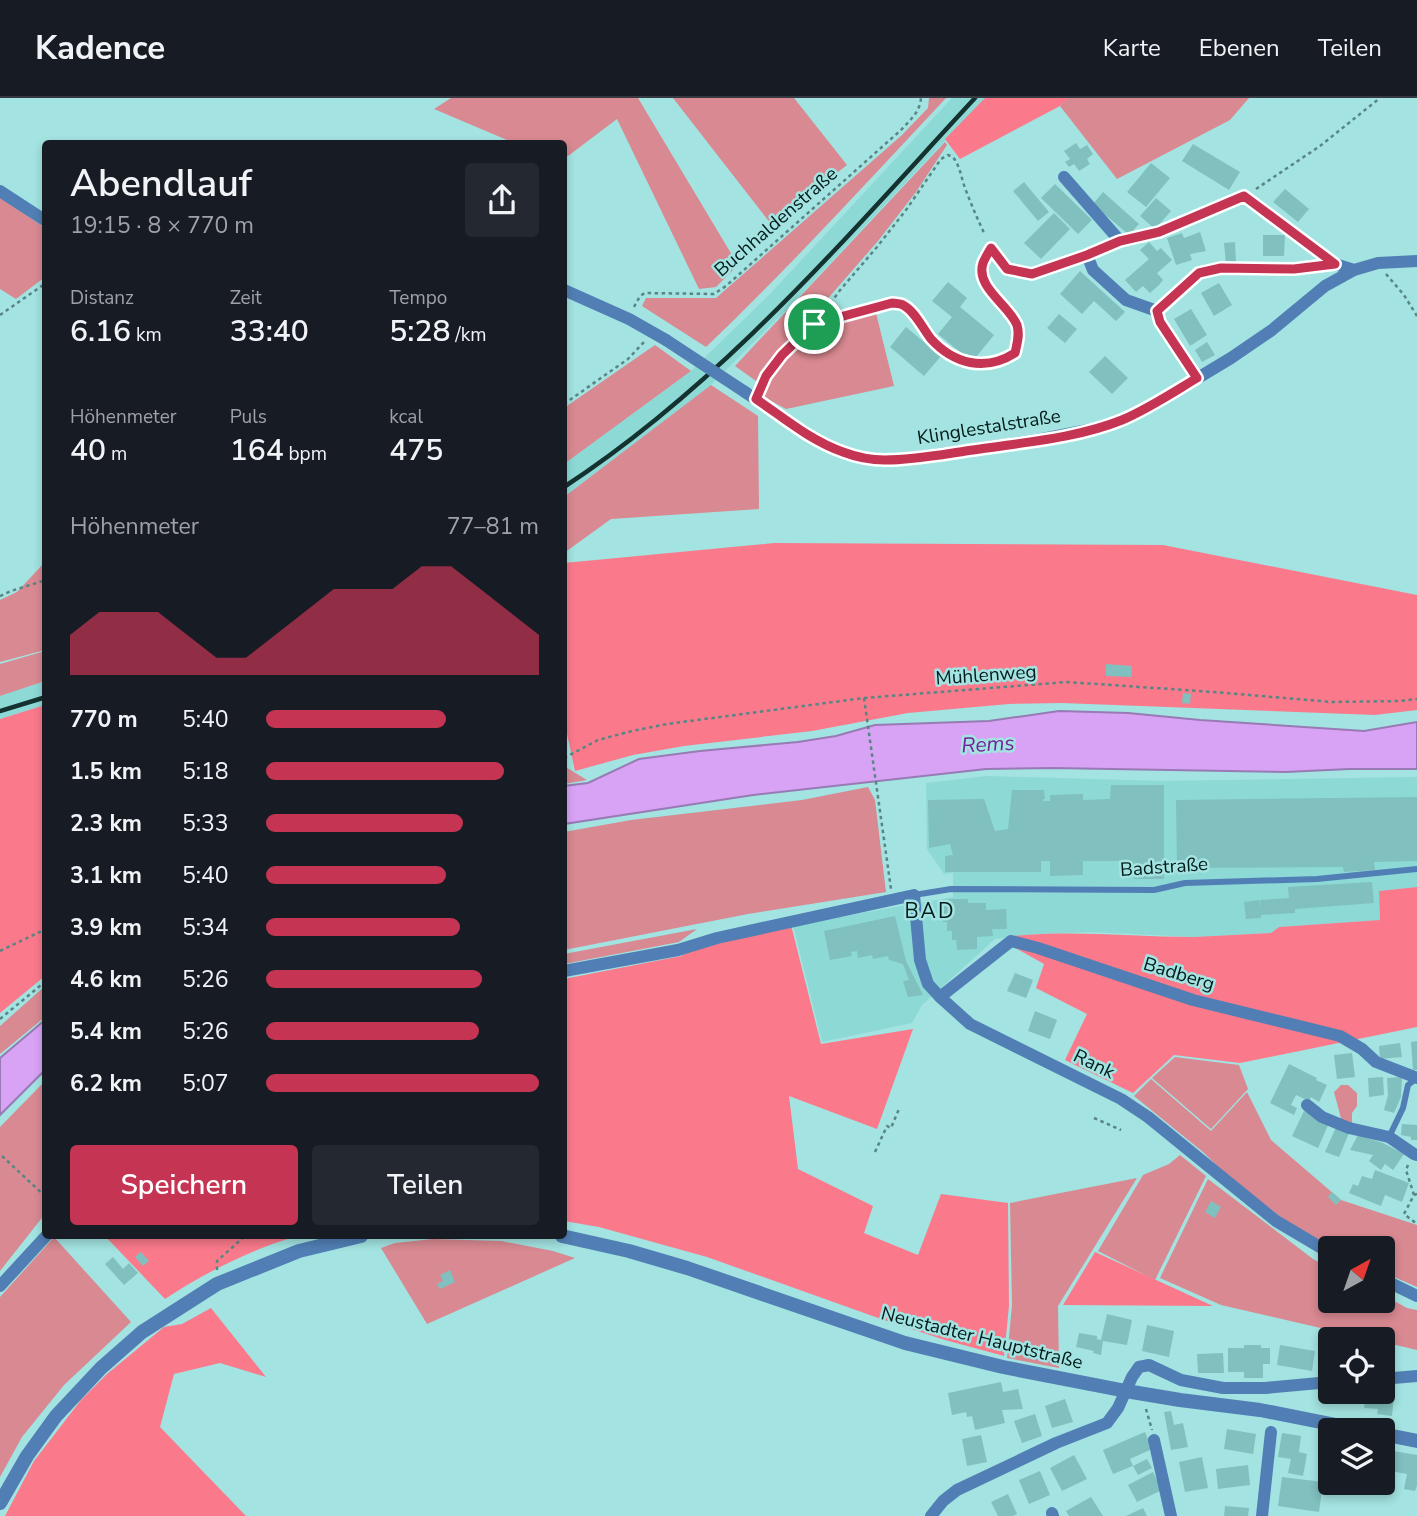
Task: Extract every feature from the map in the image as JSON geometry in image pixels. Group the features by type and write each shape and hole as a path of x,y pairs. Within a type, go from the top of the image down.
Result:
{"street":[{"path":"1064,177 1120,241"},
{"path":"0,191 42,218"},
{"path":"1015,353 1019,340 1017,326 985,285 982,266 991,248 1007,269 1032,274 1120,241 1159,232 1244,196 1335,264 1354,270"},
{"path":"1087,255 1093,270 1126,300 1157,311"},
{"name":"Klinglestalstraße","path":"567,291 652,331 822,444 863,458 882,460 1037,440 1093,429 1122,420 1153,405 1231,358 1272,330 1340,276 1378,264 1417,261"},
{"path":"1157,311 1199,273 1221,268 1294,269 1335,264"},
{"path":"1157,311 1160,322 1197,378"},
{"path":"567,970 678,950 717,938 914,895"},
{"name":"Rank","path":"914,895 920,960 928,984 970,1024 1101,1088 1149,1116 1276,1220 1318,1246"},
{"name":"Badberg","path":"940,997 1011,941 1192,1000 1340,1036 1362,1049 1376,1062 1417,1078"},
{"path":"1307,1105 1322,1117 1349,1128 1389,1137 1415,1154"},
{"name":"Neustadter Hauptstraße","path":"567,1237 687,1268 905,1343 1003,1367 1126,1391 1260,1410 1318,1421"},
{"path":"0,1286 43,1239"},
{"path":"1,1500 42,1434 73,1397 142,1332 217,1284 299,1251 349,1239"},
{"path":"1395,1285 1417,1296"},
{"path":"931,1516 943,1501 957,1490 1056,1443 1107,1423 1118,1408 1139,1367 1149,1365 1181,1380 1223,1388 1265,1388 1318,1383"},
{"path":"1395,1378 1417,1376"},
{"path":"1262,1516 1271,1432"},
{"path":"1395,1437 1417,1441"},
{"path":"1154,1440 1171,1516"}],"lane":[{"name":"Badstraße","path":"914,895 951,888 1154,890 1185,883 1317,879 1417,869"},
{"path":"1389,1137 1403,1108 1408,1085 1417,1078"}],"path":[{"name":"Buchhaldenstraße","path":"629,319 640,296 645,293 714,294 726,286 901,130 916,114 921,98"},
{"path":"1244,196 1320,146 1380,98"},
{"path":"750,396 782,355 814,324 906,210 941,159 948,155 959,164 974,212 991,248"},
{"path":"1378,264 1417,316"},
{"path":"0,316 42,286"},
{"path":"814,324 892,303 903,304 932,340 960,360 976,364 1006,358 1015,353"},
{"path":"567,402 628,359 652,331"},
{"path":"0,596 42,581"},
{"name":"Mühlenweg","path":"567,756 598,740 667,724 864,698 1068,682 1332,702 1417,699"},
{"path":"864,698 892,899"},
{"path":"0,951 42,931"},
{"path":"0,1019 42,984"},
{"path":"875,1152 887,1126 891,1128 899,1109"},
{"path":"1094,1118 1121,1130"},
{"path":"1415,1154 1406,1170 1415,1194 1404,1214 1417,1224"},
{"path":"2,1156 42,1193"},
{"path":"217,1284 217,1261 242,1239"},
{"path":"1146,1410 1150,1420"}],"shaded area":[{"path":"451,98 638,98 738,265 716,287 699,289 617,119 567,157 567,140 507,140 434,109"},
{"path":"673,98 794,98 847,165 771,224"},
{"path":"929,98 946,98 798,255 706,347 642,306 646,298 716,298 902,135 928,108"},
{"path":"952,98 985,98 786,310 711,385 567,495 567,462 691,371 770,294"},
{"path":"985,98 1069,98 1060,106 960,159 945,139"},
{"path":"1069,98 1249,98 1230,120 1117,179 1060,106"},
{"path":"945,142 947,145 916,192 878,241 756,381 735,366"},
{"path":"0,197 42,226 42,279 16,299 0,289"},
{"path":"875,309 894,386 786,409 762,396 777,365 812,330 827,322"},
{"path":"655,345 691,371 567,462 567,406"},
{"path":"711,385 758,416 759,509 611,519 567,551 567,495"},
{"path":"774,543 1163,545 1417,595 1417,710 1375,715 1062,703 1009,704 908,713 812,731 684,746 633,755 575,771 567,734 567,563"},
{"path":"42,565 42,651 0,662 0,600 17,592"},
{"path":"42,652 42,682 0,696 0,664"},
{"path":"42,682 42,706 0,719 0,696"},
{"path":"42,706 42,978 0,1013 0,719"},
{"path":"567,768 587,780 567,783"},
{"path":"987,776 1162,781 1417,777 1417,887 1379,891 1381,920 1279,927 1271,933 1194,937 1090,932 995,939 922,1005 912,1023 822,1042 793,925 953,897 953,873 944,874 927,849 926,783"},
{"path":"868,787 875,800 886,892 748,914 567,949 567,831 631,820 802,800"},
{"path":"1417,887 1417,1027 1240,1063 1174,1055 1133,1093 1065,1060 1087,1014 1036,988 1044,964 1012,946 1014,936 1036,934 1194,937 1271,933 1279,927 1380,920 1379,891"},
{"path":"791,925 821,1044 913,1029 877,1129 789,1096 798,1169 873,1206 864,1233 918,1255 941,1194 1008,1203 1009,1306 1004,1356 881,1319 707,1257 599,1227 567,1222 567,978 681,956 716,937"},
{"path":"697,929 679,942 567,963 567,953"},
{"path":"42,989 42,1019 0,1054 0,1026"},
{"path":"1175,1057 1239,1065 1248,1089 1211,1129 1152,1078"},
{"path":"1151,1079 1211,1131 1247,1092 1271,1140 1341,1200 1417,1225 1417,1287 1395,1277 1395,1236 1318,1236 1318,1241 1299,1231 1231,1179 1203,1152 1134,1096"},
{"path":"42,1084 42,1218 0,1271 0,1127"},
{"path":"1341,1085 1348,1085 1357,1093 1352,1125 1342,1122 1334,1092"},
{"path":"1180,1155 1206,1176 1155,1280 1098,1251 1143,1175 1169,1164"},
{"path":"1137,1178 1058,1306 1059,1368 1007,1358 1012,1305 1010,1203"},
{"path":"1208,1179 1318,1262 1318,1313 1395,1313 1395,1302 1417,1310 1417,1350 1395,1345 1395,1327 1318,1327 1221,1305 1160,1278"},
{"path":"52,1239 56,1239 131,1322 64,1385 22,1437 0,1477 0,1297"},
{"path":"108,1239 288,1239 229,1263 165,1299"},
{"path":"433,1239 501,1241 575,1258 427,1324 381,1248 395,1243"},
{"path":"1095,1252 1213,1306 1063,1305"},
{"path":"211,1308 266,1377 220,1363 174,1374 160,1427 246,1516 5,1516 34,1461 81,1400 107,1374 164,1327 182,1324"}],"water":[{"name":"Rems","path":"1059,711 1128,713 1364,731 1417,722 1417,769 1286,772 986,769 753,795 567,824 567,786 588,783 639,759 798,742 836,736 875,725 989,721"},
{"path":"42,1023 42,1073 0,1115 0,1058"}],"building":[{"path":"1076,143 1080,149 1087,145 1093,154 1087,159 1090,164 1079,171 1074,164 1069,167 1065,162 1070,159 1064,151"},
{"path":"1193,144 1240,172 1229,190 1182,161"},
{"path":"1151,163 1170,178 1146,207 1127,192"},
{"path":"1024,182 1049,212 1038,221 1013,191"},
{"path":"1055,184 1092,220 1078,234 1041,198"},
{"path":"1285,189 1309,209 1298,222 1273,202"},
{"path":"1103,192 1139,224 1129,235 1093,204"},
{"path":"1156,198 1171,211 1155,229 1140,216"},
{"path":"1054,213 1070,229 1041,259 1024,243"},
{"path":"1200,232 1206,251 1190,254 1192,260 1176,265 1167,238 1182,233 1184,238"},
{"path":"1263,235 1285,235 1284,256 1263,256"},
{"path":"1149,242 1157,251 1161,248 1172,260 1157,273 1163,280 1150,293 1143,286 1136,292 1125,280 1149,259 1140,250"},
{"path":"1235,242 1236,262 1226,263 1224,243"},
{"path":"1080,271 1125,312 1116,321 1094,301 1082,314 1060,294"},
{"path":"948,282 967,298 960,307 994,335 972,362 938,334 952,317 932,301"},
{"path":"1219,283 1232,305 1214,316 1201,293"},
{"path":"1191,309 1207,335 1190,346 1174,319"},
{"path":"1059,314 1077,329 1065,343 1047,328"},
{"path":"906,327 941,356 924,376 890,347"},
{"path":"1207,342 1215,355 1202,362 1195,350"},
{"path":"1105,356 1128,378 1112,394 1089,372"},
{"path":"1106,664 1132,666 1131,677 1106,676"},
{"path":"1183,693 1191,694 1190,704 1182,703"},
{"path":"1111,785 1164,785 1164,879 1134,879 1131,861 1083,861 1083,875 1050,876 1050,861 1041,861 1041,872 945,872 945,856 953,855 950,844 929,848 928,800 984,799 995,831 1008,829 1012,790 1044,790 1043,801 1050,801 1050,795 1083,794 1083,800 1110,799"},
{"path":"1417,797 1417,861 1374,862 1375,870 1344,872 1343,867 1177,868 1176,800"},
{"path":"1372,882 1374,903 1295,909 1295,913 1261,915 1261,918 1246,919 1244,902 1259,900 1261,908 1260,900 1289,898 1288,887"},
{"path":"942,899 968,899 968,903 986,903 986,910 1006,909 1007,929 992,929 993,936 977,937 977,949 957,950 956,940 952,940 952,931 947,931 947,922 943,922"},
{"path":"895,916 906,961 923,995 908,997 903,981 909,980 903,964 889,960 888,956 858,958 857,951 851,952 852,956 830,960 824,931"},
{"path":"1015,973 1033,980 1026,998 1007,991"},
{"path":"1035,1011 1057,1020 1050,1039 1028,1031"},
{"path":"1417,1041 1417,1070 1413,1070 1411,1042"},
{"path":"1400,1043 1402,1057 1380,1059 1379,1046"},
{"path":"1352,1053 1355,1077 1337,1079 1334,1055"},
{"path":"1289,1064 1327,1085 1319,1102 1311,1097 1309,1101 1296,1095 1291,1105 1297,1108 1294,1115 1270,1103"},
{"path":"1383,1077 1384,1095 1369,1097 1368,1078"},
{"path":"1402,1077 1401,1097 1394,1113 1384,1110 1388,1095 1387,1078"},
{"path":"1304,1111 1329,1123 1318,1148 1292,1136"},
{"path":"1402,1124 1417,1125 1417,1140 1401,1135"},
{"path":"1336,1127 1349,1133 1339,1157 1325,1152"},
{"path":"1358,1135 1383,1143 1404,1154 1393,1170 1385,1164 1381,1170 1369,1161 1373,1155 1350,1150"},
{"path":"1375,1170 1409,1183 1402,1202 1385,1195 1381,1206 1349,1193 1353,1184 1358,1186 1362,1176 1372,1179"},
{"path":"1332,1192 1341,1200 1336,1205 1328,1197"},
{"path":"1211,1201 1221,1207 1215,1218 1205,1212"},
{"path":"141,1252 149,1261 143,1266 135,1257"},
{"path":"113,1257 123,1269 129,1263 138,1273 124,1285 105,1264"},
{"path":"450,1270 455,1282 440,1289 437,1284 443,1281 440,1275"},
{"path":"1107,1314 1132,1320 1127,1345 1103,1341 1101,1355 1076,1347 1079,1333 1097,1336 1097,1339 1101,1340"},
{"path":"1147,1325 1174,1331 1169,1357 1142,1351"},
{"path":"1244,1345 1270,1348 1270,1364 1263,1364 1263,1378 1244,1378 1244,1372 1228,1372 1228,1348 1244,1348"},
{"path":"1280,1345 1315,1351 1312,1371 1277,1365"},
{"path":"1223,1353 1224,1373 1198,1373 1197,1354"},
{"path":"1001,1382 1003,1392 1018,1389 1023,1409 1002,1410 1005,1423 975,1430 972,1416 967,1417 966,1412 952,1415 948,1393"},
{"path":"1065,1399 1073,1422 1052,1428 1045,1406"},
{"path":"1365,1404 1393,1404 1392,1416 1377,1414 1378,1409 1364,1408"},
{"path":"1171,1411 1174,1425 1183,1423 1188,1447 1171,1450 1164,1412"},
{"path":"1035,1414 1042,1436 1022,1443 1014,1421"},
{"path":"1227,1429 1256,1434 1253,1454 1224,1449"},
{"path":"1145,1432 1152,1449 1130,1459 1133,1466 1113,1474 1103,1450"},
{"path":"1282,1433 1301,1436 1299,1452 1307,1454 1303,1476 1288,1473 1291,1459 1278,1457"},
{"path":"981,1435 987,1462 967,1466 962,1439"},
{"path":"1395,1451 1417,1455 1415,1491 1404,1489 1407,1474 1395,1472"},
{"path":"1074,1455 1087,1479 1062,1491 1050,1468"},
{"path":"1202,1457 1208,1488 1185,1492 1179,1462"},
{"path":"1147,1459 1152,1468 1138,1475 1133,1466"},
{"path":"1248,1465 1250,1485 1218,1489 1216,1469"},
{"path":"1040,1471 1050,1495 1029,1504 1019,1480"},
{"path":"1153,1472 1162,1490 1137,1502 1128,1485"},
{"path":"1282,1477 1318,1481 1318,1495 1321,1495 1319,1512 1278,1506"},
{"path":"1008,1494 1017,1514 998,1516 991,1502"},
{"path":"1091,1497 1103,1516 1069,1516 1066,1511"},
{"path":"1225,1506 1249,1508 1248,1516 1224,1516"},
{"path":"1143,1508 1147,1516 1126,1516"}],"railway":[{"path":"567,485 622,446 730,355 831,254 975,98"},
{"path":"0,711 42,698"}],"district":[{"name":"BAD","path":"930,911"}],"route":[{"path":"1244,196 1335,264 1294,269 1221,268 1199,273 1157,311 1160,322 1197,378 1122,420 1093,429 1037,440 906,459 863,458 822,444 756,399 766,376 782,355 814,324 892,303 903,304 932,340 960,360 976,364 1006,358 1015,353 1019,340 1017,326 985,285 982,266 991,248 1007,269 1032,274 1120,241 1159,232 1244,196"}]}
